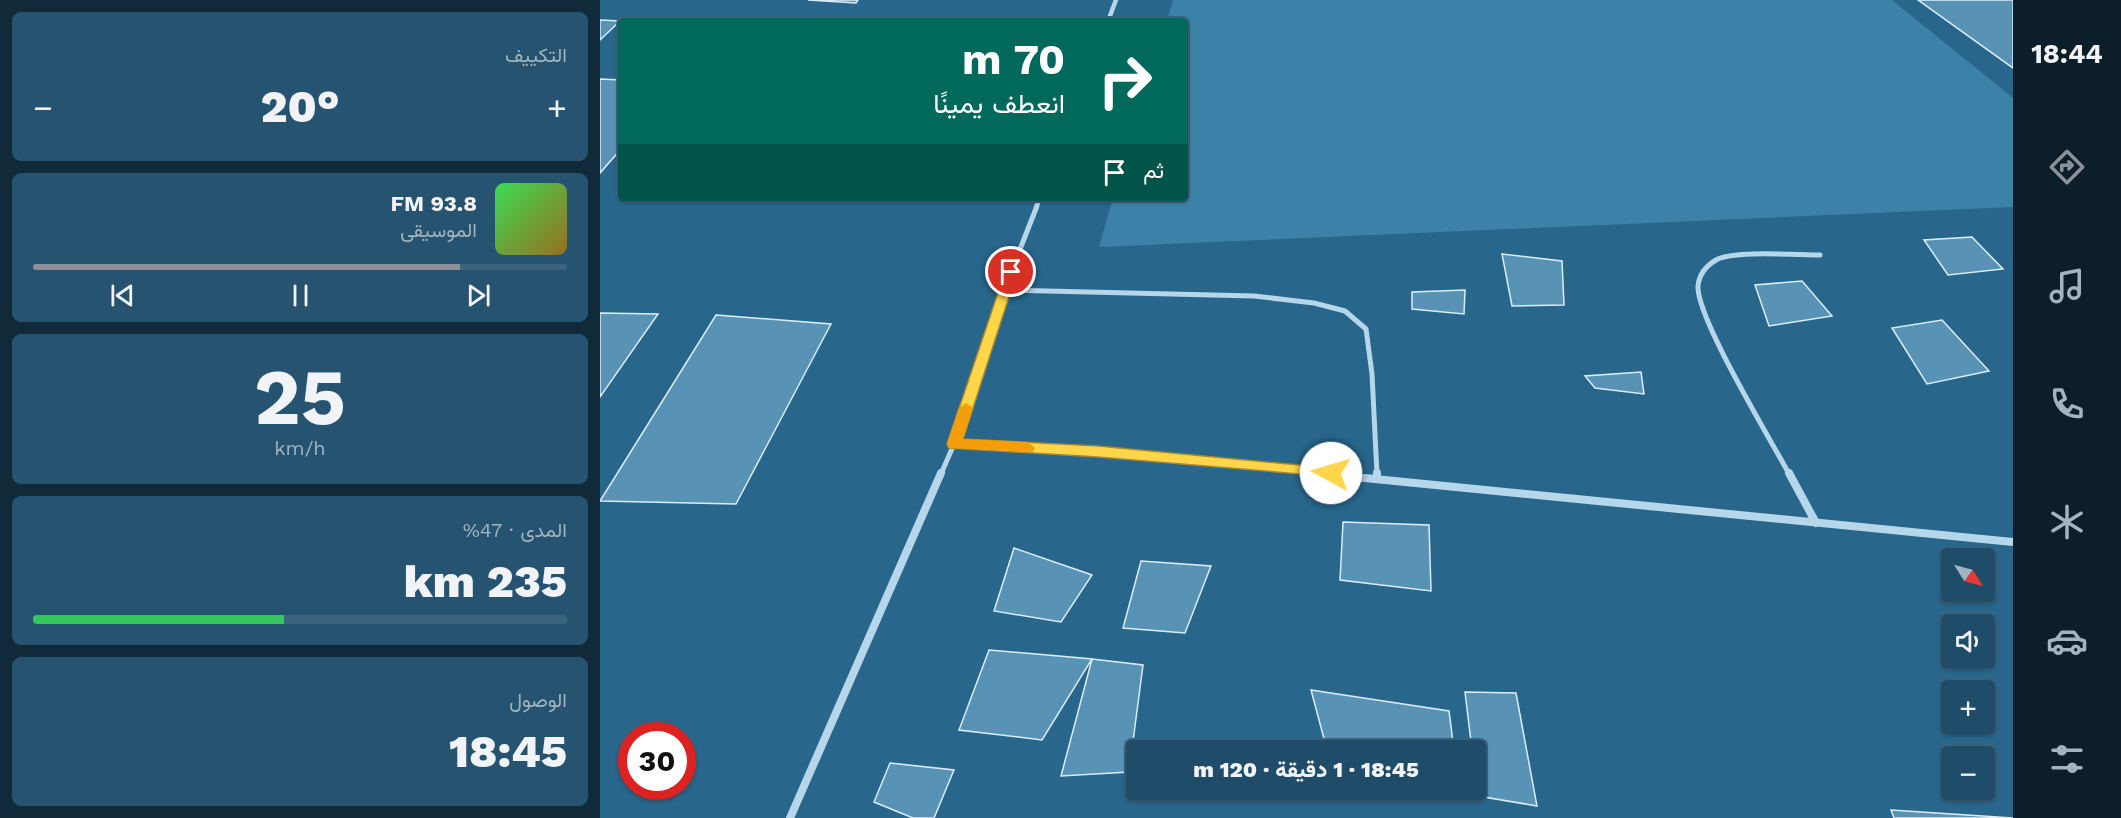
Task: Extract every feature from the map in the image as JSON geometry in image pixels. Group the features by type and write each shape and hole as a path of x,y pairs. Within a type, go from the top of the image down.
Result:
{"street":[{"path":"1109,18 1116,0"},
{"path":"790,818 954,444 1004,290 1039,201"},
{"path":"1816,523 1708,324 1698,287 1702,272 1717,260 1753,254 1820,255"},
{"path":"1004,290 1254,296 1314,303 1345,311 1366,329 1372,374 1377,478"},
{"path":"954,444 1098,451 2013,542"}],"shaded area":[{"path":"1173,0 1892,0 2013,98 2013,207 1099,247 1112,201 1188,201 1188,18 1168,18"}],"building":[{"path":"808,0 858,0 856,3"},
{"path":"1918,0 2013,0 2013,68"},
{"path":"600,20 618,21 618,23 600,40"},
{"path":"600,79 618,80 618,152 600,173"},
{"path":"1972,237 2003,269 1948,275 1924,240"},
{"path":"1502,254 1562,261 1564,305 1512,306"},
{"path":"1802,281 1832,316 1769,326 1755,285"},
{"path":"1465,290 1464,314 1412,309 1412,292"},
{"path":"600,313 658,314 600,397"},
{"path":"716,315 831,324 736,504 600,501"},
{"path":"1942,320 1989,371 1927,384 1892,328"},
{"path":"1641,372 1644,394 1595,388 1585,376"},
{"path":"1343,522 1429,525 1431,591 1340,580"},
{"path":"1014,548 1092,575 1061,622 994,611"},
{"path":"1141,561 1211,566 1185,633 1123,628"},
{"path":"989,650 1092,659 1042,740 959,730"},
{"path":"1092,659 1143,665 1133,740 1126,740 1126,772 1061,776"},
{"path":"1311,690 1449,711 1453,740 1324,740"},
{"path":"1465,692 1516,693 1537,806 1486,797 1486,740 1471,740"},
{"path":"890,763 954,770 934,818 913,818 874,802"},
{"path":"1891,810 2013,818 1894,818"}],"slow traffic":[{"path":"966,408 954,444 1028,448"}],"route":[{"path":"1011,272 954,444 1098,451 1331,473"}]}
